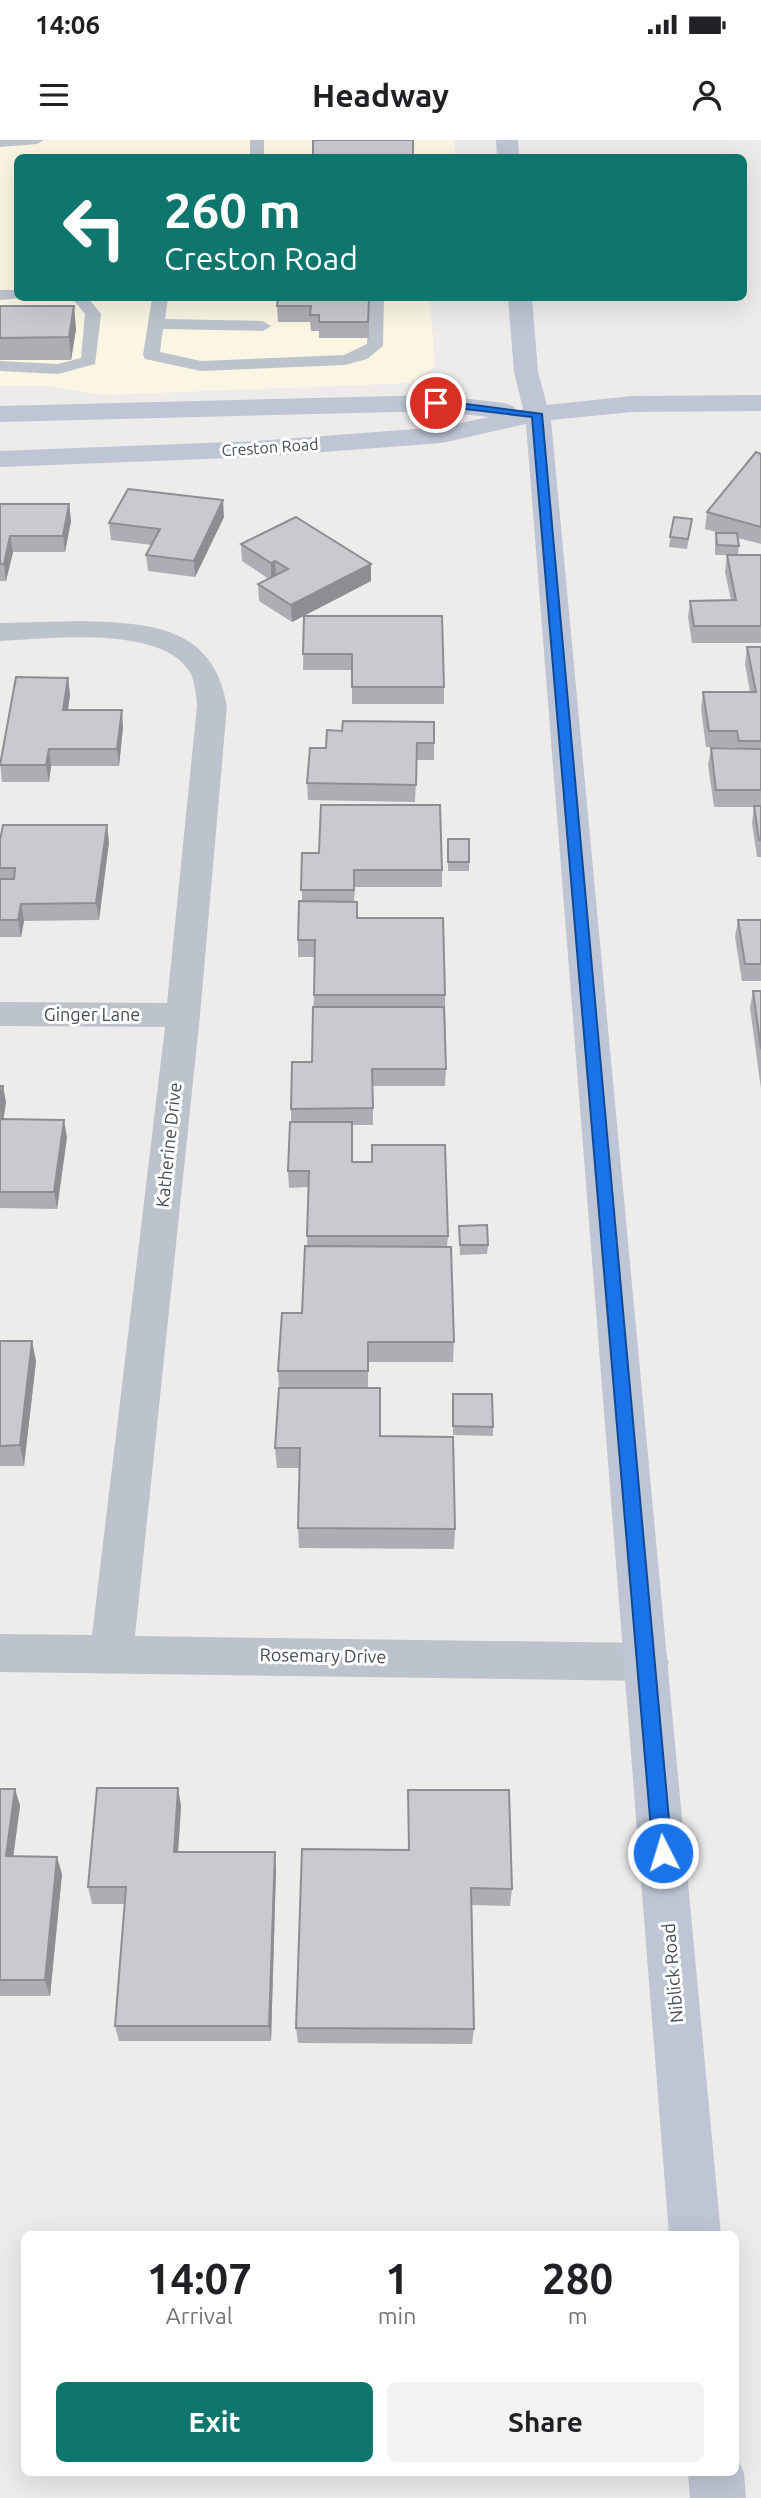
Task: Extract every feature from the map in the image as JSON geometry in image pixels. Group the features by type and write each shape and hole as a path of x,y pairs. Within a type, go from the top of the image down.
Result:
{"main road":[{"name":"Niblick Road","path":"520,301 526,372 537,414 695,2231"},
{"name":"Creston Road","path":"0,414 436,403 537,414"},
{"name":"Creston Road","path":"0,459 257,449 442,435 537,414 632,404 761,403"},
{"path":"716,2476 718,2498"}],"street":[{"name":"Katherine Drive","path":"0,632 97,630 144,634 180,646 203,669 212,706 183,1015 111,1654"},
{"name":"Ginger Lane","path":"0,1014 183,1015"},
{"name":"Rosemary Drive","path":"0,1653 647,1662"}],"lane":[{"path":"0,143 37,140"},
{"path":"0,366 64,367 81,365 89,360 93,314 82,301"},
{"path":"159,301 151,355 201,366 345,360 361,355 375,346 376,301"},
{"path":"155,324 262,326"}],"shaded area":[{"path":"0,140 454,140 455,154 14,154 14,301 430,301 435,367 410,383 105,395 46,386 0,386"}],"building":[{"path":"313,140 413,140 413,154 313,154"},
{"path":"278,301 369,301 368,322 319,322 319,315 310,315 311,306 277,306"},
{"path":"0,306 74,306 69,337 0,338"},
{"path":"756,452 761,454 761,527 707,512"},
{"path":"128,489 223,500 194,561 146,555 160,529 109,523"},
{"path":"0,504 69,504 63,536 10,536 4,564 0,564"},
{"path":"296,517 371,564 291,605 258,584 288,569 275,561 271,563 241,544"},
{"path":"674,517 692,519 688,539 670,537"},
{"path":"716,533 737,533 739,546 717,545"},
{"path":"727,555 761,555 761,626 694,626 690,601 736,600"},
{"path":"304,616 442,616 444,687 352,687 352,654 303,654"},
{"path":"747,647 761,647 761,741 739,741 737,731 709,731 703,692 756,692"},
{"path":"16,677 68,678 63,710 122,710 117,749 49,749 46,765 0,765"},
{"path":"343,721 434,722 434,743 417,743 416,785 307,783 310,748 326,748 327,730 342,731"},
{"path":"711,748 761,749 761,790 716,790"},
{"path":"321,805 440,805 442,870 354,870 354,890 301,890 302,853 319,853"},
{"path":"754,806 761,806 761,840 759,840"},
{"path":"3,825 107,825 96,903 21,904 18,920 0,920 0,879 14,879 15,868 0,868"},
{"path":"448,839 469,839 469,862 448,862"},
{"path":"299,901 357,902 357,918 443,918 445,995 314,995 315,940 298,940"},
{"path":"738,920 761,920 761,964 745,964"},
{"path":"753,991 761,991 761,1049"},
{"path":"313,1007 444,1007 446,1069 372,1069 373,1108 291,1109 292,1062 312,1062"},
{"path":"0,1119 64,1120 54,1192 0,1192"},
{"path":"290,1122 352,1122 352,1162 372,1162 372,1145 445,1145 448,1236 307,1236 309,1171 288,1171"},
{"path":"487,1225 488,1245 460,1245 459,1226"},
{"path":"305,1246 451,1247 454,1342 368,1342 368,1371 278,1371 282,1313 302,1313"},
{"path":"0,1341 32,1341 20,1445 0,1446"},
{"path":"279,1388 380,1388 380,1436 453,1437 455,1529 298,1528 300,1448 275,1448"},
{"path":"453,1394 492,1394 493,1427 453,1426"},
{"path":"97,1788 178,1788 174,1852 275,1852 269,2026 115,2026 126,1887 88,1887"},
{"path":"0,1789 15,1789 6,1856 57,1857 45,1980 0,1980"},
{"path":"408,1790 509,1790 512,1889 471,1888 474,2029 296,2028 302,1849 409,1850"}],"route":[{"path":"436,403 537,414 546,487 663,1853"}]}
